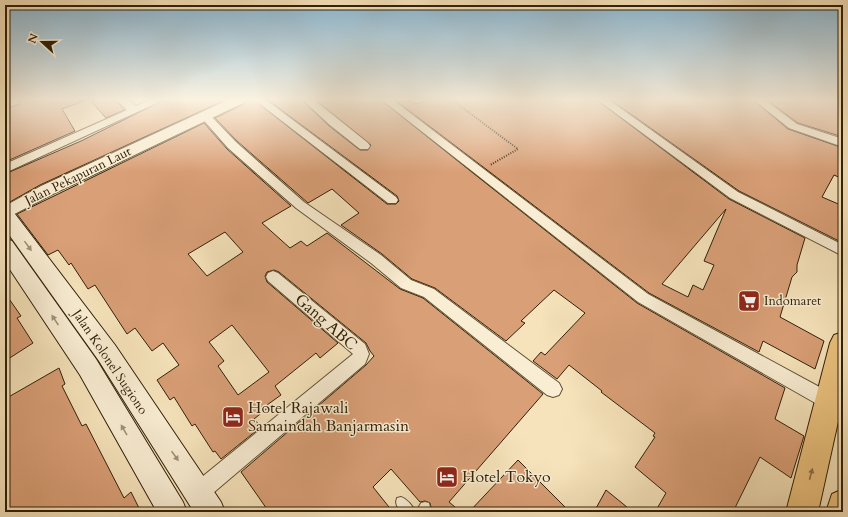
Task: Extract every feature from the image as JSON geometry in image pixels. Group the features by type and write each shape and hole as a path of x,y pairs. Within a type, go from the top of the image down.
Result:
{"highway":[{"path":"802,512 830,402 843,343"},
{"path":"842,512 843,505"}],"main road":[{"name":"Jalan Kolonel Sugiono","path":"5,214 82,338 88,367 137,454 173,512"},
{"name":"Jalan Kolonel Sugiono","path":"5,246 82,338 159,434 211,512"},
{"path":"137,454 159,434"}],"street":[{"path":"5,169 103,124"},
{"name":"Jalan Pekapuran Laut","path":"5,214 47,190 188,124"},
{"path":"213,124 232,145 300,206 376,259 406,284 429,293 553,389"},
{"path":"292,124 392,200"},
{"path":"335,124 364,146"},
{"path":"418,124 643,298 830,402"},
{"path":"637,124 734,194 843,251"},
{"path":"791,124 843,143"},
{"name":"Gang ABC","path":"199,492 359,359 361,354 359,349 273,277"}],"lane":[{"path":"401,502 410,512"}],"path":[{"path":"479,171 518,149 484,124"}],"building":[{"path":"5,124 71,124 75,131 5,162"},
{"path":"115,124 172,124 40,185 8,203 5,199 5,174 81,141"},
{"path":"202,124 205,124 227,149 291,206 262,223 290,248 301,241 307,246 327,233 400,289 423,298 543,394 449,502 461,512 429,512 431,507 430,503 425,501 420,502 391,469 373,487 393,512 269,512 241,472 366,365 374,356 366,343 279,272 274,270 267,272 265,276 267,282 338,343 320,358 316,353 275,386 281,395 267,405 269,407 254,419 261,427 221,459 215,451 213,452 195,424 192,426 174,397 170,400 157,380 179,365 163,343 152,351 135,328 127,334 95,285 88,289 71,263 69,265 58,250 48,255 17,214","holes":["225,232 243,252 207,276 188,254","232,325 269,372 238,395 218,366 224,361 209,342"]},
{"path":"221,124 285,124 387,204 396,204 399,201 397,196 300,124 327,124 360,150 368,150 371,145 345,124 411,124 637,303 785,388 775,419 804,436 791,478 760,457 733,512 655,512 666,493 635,467 655,437 653,436 655,433 601,392 602,391 569,365 557,379 533,361 541,352 545,355 585,313 554,290 521,321 525,323 506,341 435,288 412,279 382,254 341,225 359,213 332,189 308,203 237,141"},
{"path":"427,124 629,124 729,199 805,238 797,265 797,272 792,277 780,317 824,341 815,369 763,341 759,352 649,293","holes":["726,209 704,261 714,265 703,290 693,285 688,297 662,284"]},
{"path":"645,124 782,124 788,129 843,148 843,179 834,175 822,197 843,206 843,243 739,191"},
{"path":"802,124 843,124 843,137"},
{"path":"5,293 21,316 17,318 33,343 5,361"},
{"path":"59,368 65,384 62,386 82,426 86,424 124,498 131,492 141,512 5,512 5,399"},
{"path":"518,460 570,512 469,512"},
{"path":"606,490 633,512 594,512"}],"place":[{"name":"Indomaret","path":"749,301"},
{"name":"Hotel Rajawali Samaindah Banjarmasin","path":"233,417"},
{"name":"Hotel Tokyo","path":"447,477"}]}
